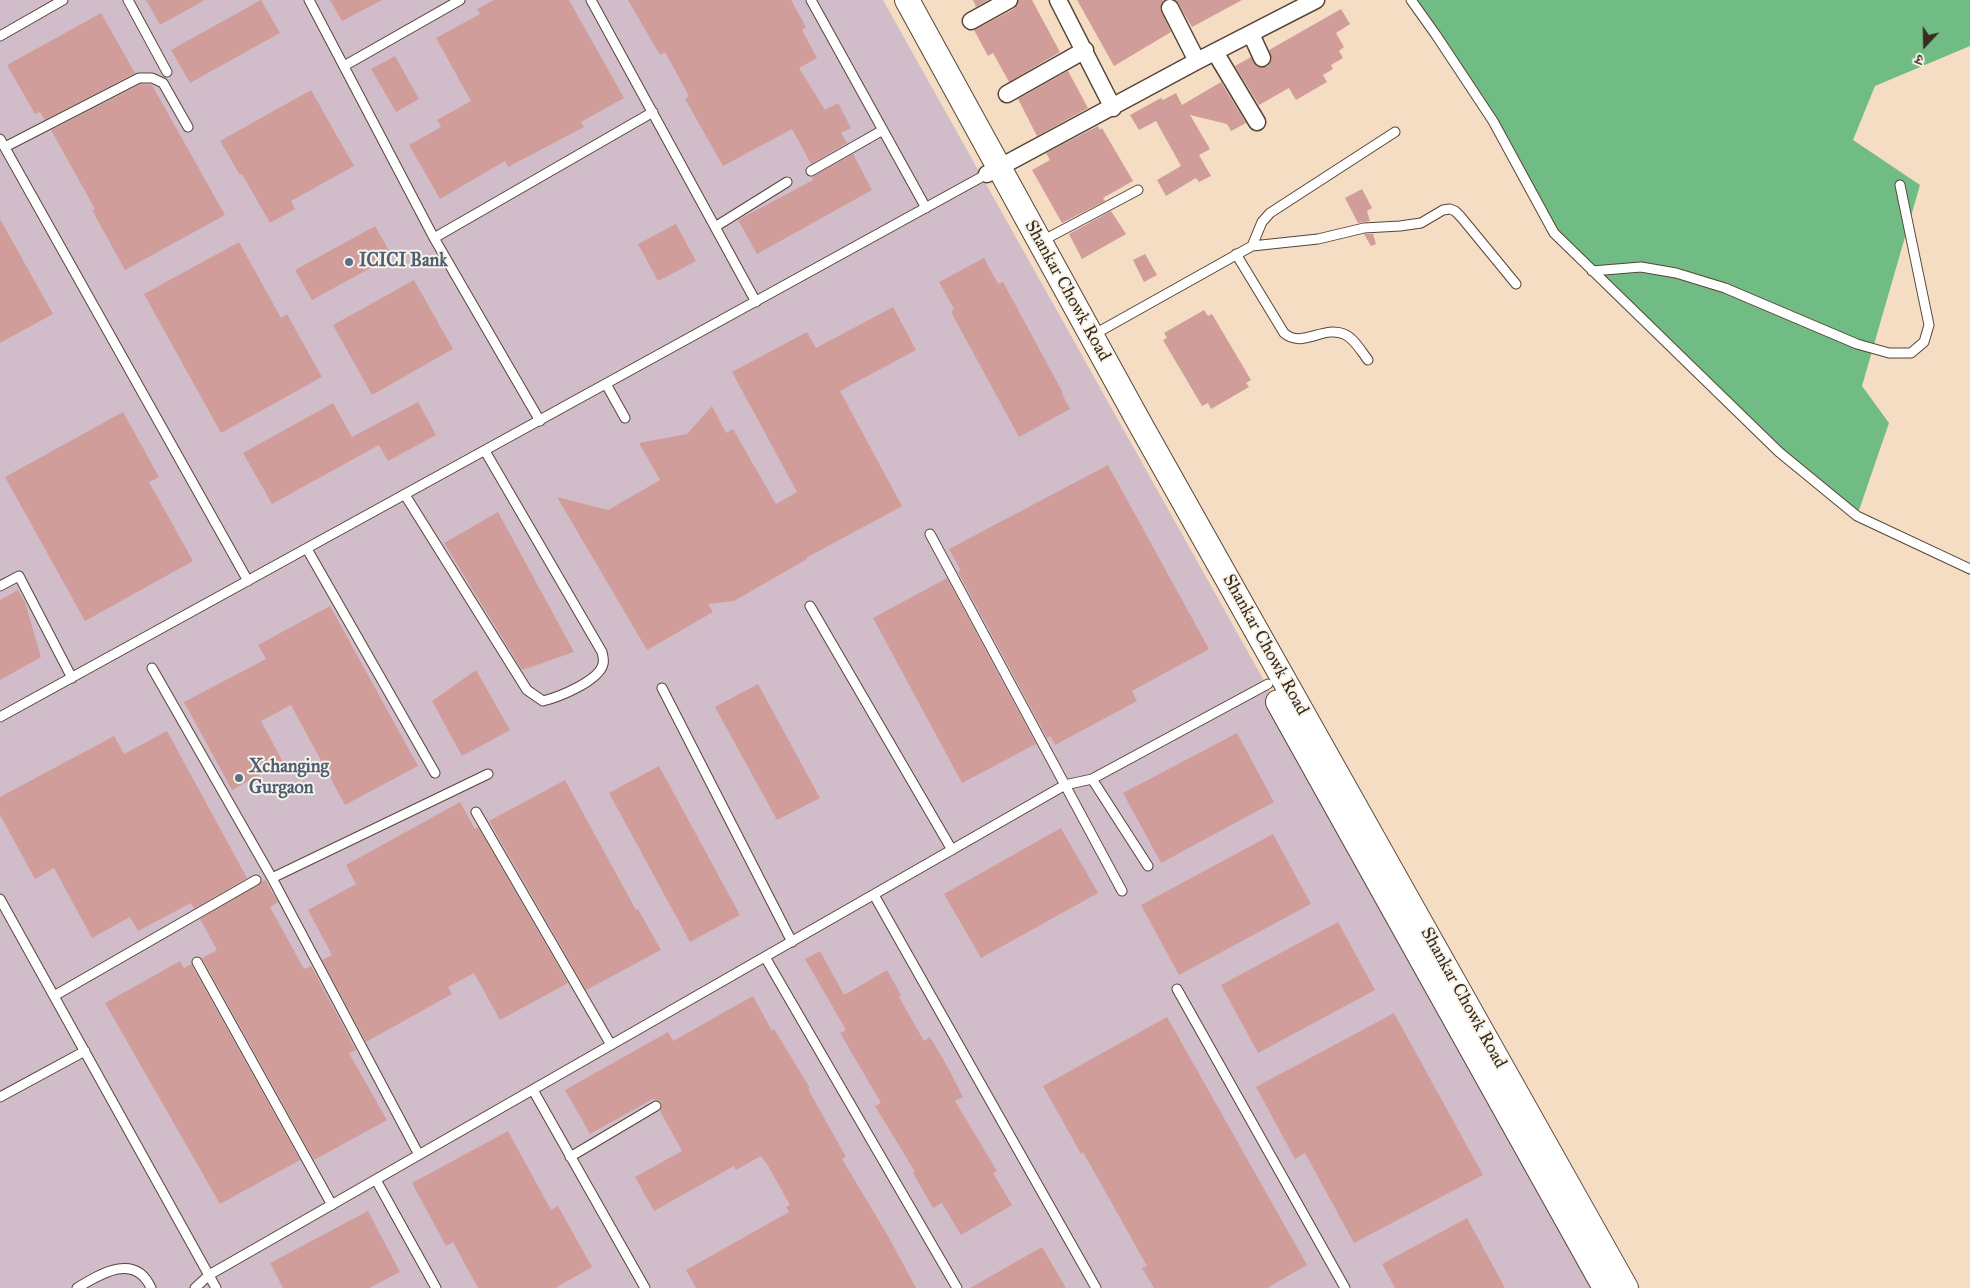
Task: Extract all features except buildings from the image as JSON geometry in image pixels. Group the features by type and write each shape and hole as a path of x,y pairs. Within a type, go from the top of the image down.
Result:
{"main road":[{"name":"Shankar Chowk Road","path":"891,0 993,171 1040,242 1626,1288"},
{"name":"Shankar Chowk Road","path":"907,0 993,171 1268,684 1605,1288"}],"street":[{"path":"971,21 1009,0"},
{"path":"1058,0 1114,108"},
{"path":"993,171 1114,108 1197,61 1316,0"},
{"path":"1170,8 1197,61"},
{"path":"1251,34 1262,58"},
{"path":"1007,94 1085,50"},
{"path":"1215,52 1257,122"}],"lane":[{"path":"0,36 63,0"},
{"path":"128,0 167,72"},
{"path":"309,0 434,238 540,421"},
{"path":"344,66 460,0"},
{"path":"591,0 756,302"},
{"path":"811,0 926,208"},
{"path":"1411,0 1436,34 1493,121 1554,234 1779,452 1857,516 1970,569"},
{"path":"5,148 139,78 152,78 163,83 188,127"},
{"path":"434,238 652,112"},
{"path":"812,171 883,130"},
{"path":"1252,246 1262,222 1270,214 1395,132"},
{"path":"0,139 248,581"},
{"path":"0,717 993,171"},
{"path":"715,227 787,182"},
{"path":"1592,271 1641,267 1676,273 1726,288 1857,344 1889,354 1911,353 1924,342 1929,324 1900,185"},
{"path":"1040,242 1138,190"},
{"path":"1092,335 1252,246 1318,239 1364,228 1400,226 1421,222 1443,210 1450,209 1456,211 1516,284"},
{"path":"1236,254 1284,333 1290,338 1298,339 1330,331 1344,334 1352,340 1368,360"},
{"path":"606,384 625,418"},
{"path":"405,495 527,690 543,701 557,698 596,677 603,665 602,652 485,451"},
{"path":"930,534 1122,891"},
{"path":"307,549 435,772"},
{"path":"0,586 19,576 72,678"},
{"path":"810,606 952,850"},
{"path":"152,668 272,878 419,1155"},
{"path":"195,1288 209,1275 1065,785 1092,779 1268,684"},
{"path":"662,688 792,942"},
{"path":"272,878 488,774"},
{"path":"1092,779 1148,866"},
{"path":"476,812 611,1045"},
{"path":"54,996 256,880"},
{"path":"874,895 1096,1288"},
{"path":"0,899 216,1288"},
{"path":"765,957 957,1288"},
{"path":"197,962 332,1205"},
{"path":"1177,988 1345,1288"},
{"path":"0,1097 85,1051"},
{"path":"533,1090 645,1288"},
{"path":"570,1157 656,1106"},
{"path":"376,1180 436,1288"},
{"path":"77,1288 102,1273 116,1268 132,1270 147,1279 152,1288"}],"shaded area":[{"path":"0,0 883,0 1604,1288 0,1288"}],"green space":[{"path":"1411,0 1970,0 1970,46 1875,86 1853,140 1920,185 1862,386 1889,423 1857,516 1779,452 1554,233 1493,121"}],"place":[{"name":"ICICI Bank","path":"349,262"},
{"name":"Xchanging Gurgaon","path":"239,778"}]}
